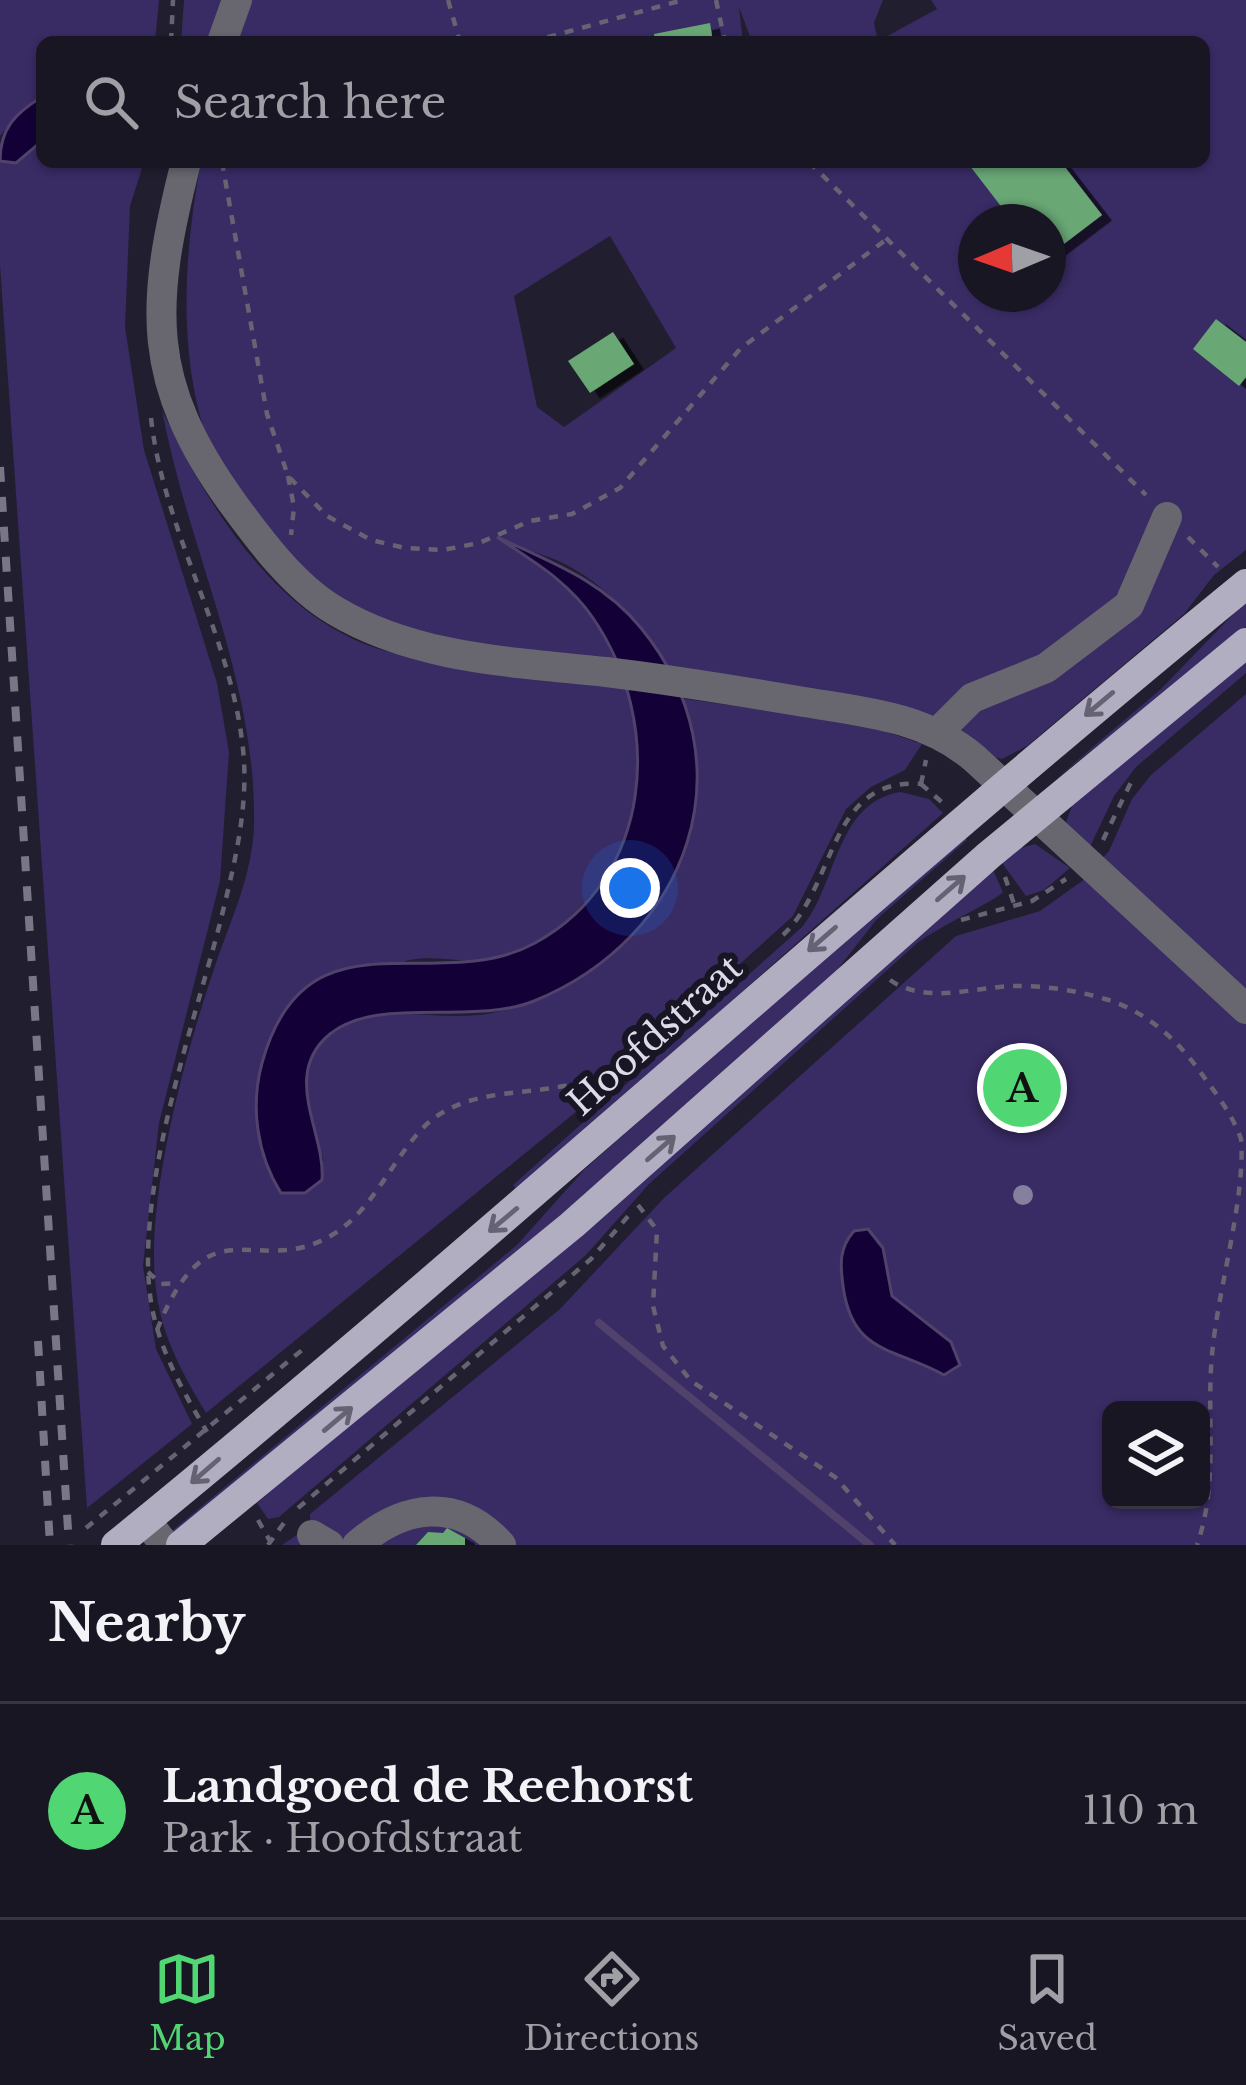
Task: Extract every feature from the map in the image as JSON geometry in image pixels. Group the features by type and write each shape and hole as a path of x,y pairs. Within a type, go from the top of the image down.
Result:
{"main road":[{"name":"Hoofdstraat","path":"116,1545 155,1533 1236,580"},
{"path":"182,1545 572,1225 1036,816 1246,643"}],"street":[{"path":"224,36 237,0"},
{"path":"184,168 161,273 160,336 169,388 214,477 261,542 330,608 441,652 874,713 938,732 1001,783 1246,1010"},
{"path":"938,732 972,698 1046,668 1129,604 1167,517"},
{"path":"357,1545 406,1513 439,1508 473,1520 501,1545"}],"path":[{"path":"171,36 173,0"},
{"path":"448,0 458,36"},
{"path":"552,36 683,0"},
{"path":"716,0 724,36"},
{"path":"223,168 267,414 294,507 290,544 300,582"},
{"path":"815,168 1236,580"},
{"path":"288,476 327,516 371,540 404,548 443,550 479,543 530,521 572,514 620,488 741,348 887,239"},
{"path":"148,399 165,480 227,670 244,760 236,861 168,1125 148,1272 157,1330 195,1412"},
{"path":"1014,904 1046,895 1086,860 1105,836 1125,787 1142,768"},
{"name":"Hoofdstraat","path":"770,947 816,893 845,818 878,789 921,784"},
{"path":"888,979 909,993 928,994 1019,985 1102,998 1142,1013 1190,1059 1226,1108 1243,1142 1246,1181 1215,1315 1210,1508 1197,1545"},
{"path":"157,1330 179,1283 205,1258 226,1251 315,1244 346,1226 419,1131 452,1106 629,1072"},
{"path":"638,1205 657,1230 653,1306 663,1346 710,1395 798,1448 835,1477 896,1545"},
{"path":"148,1272 161,1283 179,1283"},
{"path":"86,1528 323,1332"},
{"path":"260,1524 269,1543"}],"shaded area":[{"path":"0,0 159,0 156,36 36,36 36,100 23,108 0,136"},
{"path":"184,0 883,0 874,23 877,36 750,36 739,7 742,36 181,36"},
{"path":"931,0 1246,0 1246,550 1214,575 1184,614 1027,746 1002,759 666,671 636,623 608,594 561,562 507,542 575,595 595,620 616,662 413,630 322,589 269,545 231,493 205,434 191,370 190,233 200,168 1210,168 1210,36 887,36 937,9","holes":["610,236 676,348 564,427 537,407 514,296"]},
{"path":"36,101 36,146 16,163 0,161 3,140 24,109"},
{"path":"36,146 36,168 142,168 130,206 125,327 144,450 217,683 229,752 220,881 159,1123 143,1266 156,1349 192,1424 87,1508 0,265 0,161 16,163"},
{"path":"162,410 225,521 251,556 314,616 350,638 419,659 628,690 634,721 632,808 614,861 598,886 560,925 511,955 477,961 409,960 359,994 258,1077 261,1153 324,1161 309,1111 307,1077 319,1046 331,1033 368,1017 472,1016 543,997 589,971 629,937 662,897 685,851 696,802 695,750 679,698 864,724 922,744 905,770 871,787 846,809 793,916 577,1111 206,1413 176,1357 160,1312 154,1260 156,1219 180,1085 249,862 254,826 252,772 233,667"},
{"path":"497,537 610,597 641,628 675,680 693,735 697,789 687,842 665,891 632,935 588,972 534,1001 509,1008 373,1016 330,1034 315,1050 307,1086 322,1180 305,1193 281,1193 261,1147 258,1080 282,1014 309,985 341,970 377,964 456,963 496,957 535,943 575,915 604,879 624,839 635,795 637,749 631,704 616,659 593,618 572,593"},
{"path":"1246,601 1246,627 1053,781 1161,689"},
{"path":"1246,661 1246,673 1136,767 1114,796 1089,849 1066,822 1073,803"},
{"path":"1246,694 1246,1545 282,1545 310,1526 310,1514 560,1309 664,1198 956,936 1040,911 1082,881 1109,851 1132,799 1151,775"},
{"path":"901,792 929,799 943,813 518,1191 513,1185 802,927 850,828 880,799"},
{"path":"962,833 967,840 877,919 826,984 596,1188 183,1530 167,1535 517,1245 584,1170"},
{"path":"1035,844 1070,868 1044,890 1026,896 1002,863 1017,849"},
{"path":"993,870 1003,892 915,945 649,1184 586,1255 279,1517 268,1519 257,1503"},
{"path":"868,1229 883,1248 892,1296 951,1342 960,1365 944,1375 878,1345 855,1325 843,1286 842,1257 854,1231"}],"building":[{"path":"710,23 712,36 654,36"},
{"path":"972,168 1066,168 1102,215 1066,242 1066,204 999,204"},
{"path":"1216,319 1246,342 1246,377 1239,386 1193,349"},
{"path":"613,332 634,364 590,393 568,361"},
{"path":"447,1528 465,1538 465,1545 416,1545 428,1532 443,1533"}],"waterway":[{"path":"599,1323 870,1545"}],"railway":[{"path":"0,467 69,1545"},
{"path":"38,1341 50,1545"}],"place":[{"name":"Landgoed de Reehorst","path":"1022,1088"}]}
